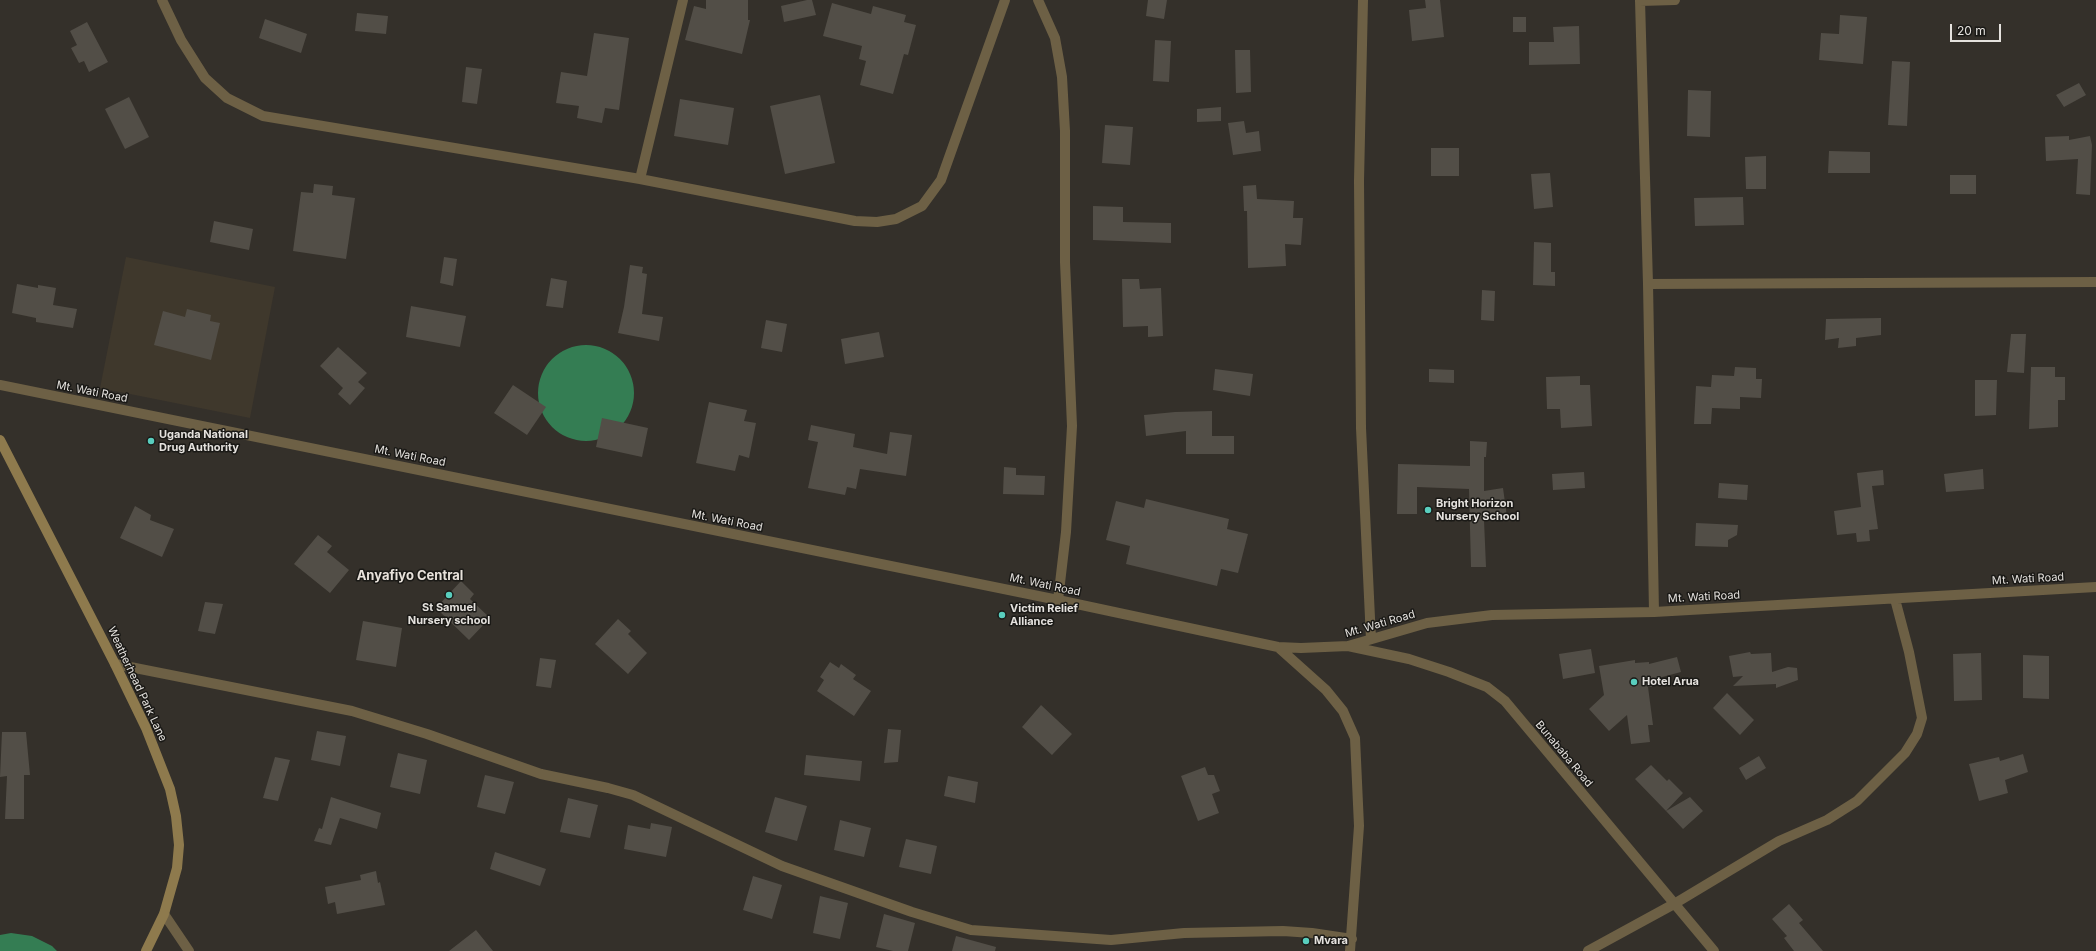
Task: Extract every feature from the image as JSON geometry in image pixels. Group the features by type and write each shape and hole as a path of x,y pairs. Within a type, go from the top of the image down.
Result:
{"street":[{"path":"162,0 181,40 205,78 227,98 263,116 640,179 854,221 877,222 896,219 922,206 941,180 1005,0"},
{"path":"640,179 683,0"},
{"path":"1038,0 1055,38 1062,77 1065,131 1065,262 1071,433 1066,532 1058,600"},
{"path":"1363,0 1359,181 1361,428 1371,639"},
{"path":"1654,612 1648,284 1640,0 1675,0"},
{"path":"1648,284 2096,282"},
{"name":"Mt. Wati Road","path":"0,385 1058,600 1278,647 1301,648 1348,646 1427,623 1492,616 1654,612 2096,587"},
{"name":"Weatherhead Park Lane","path":"0,440 115,664 149,735 170,789 176,816 179,845 178,868 164,914 146,951"},
{"path":"1588,951 1674,904 1779,841 1826,820 1858,801 1905,753 1917,734 1922,718 1909,652 1894,599"},
{"name":"Bunababa Road","path":"1348,646 1409,659 1487,687 1504,701 1714,951"},
{"path":"1278,647 1326,690 1343,711 1355,738 1359,826 1350,951"},
{"path":"115,664 352,711 427,734 541,774 627,793 782,866 920,914 971,930 1111,940 1184,933 1283,931 1312,933 1352,939"},
{"path":"164,914 189,951"}],"shaded area":[{"path":"126,257 275,287 250,418 100,388"}],"green space":[{"path":"586,345 604,349 613,353 620,359 626,366 630,375 634,393 630,411 626,420 620,427 613,433 604,437 586,441 568,437 559,433 552,427 546,420 542,411 538,393 542,375 546,366 552,359 559,353 568,349"},
{"path":"11,933 32,936 52,946 57,951 0,951 0,935"}],"building":[{"path":"706,0 748,0 748,20 750,20 742,54 685,40 694,6 706,9"},
{"path":"812,0 816,15 784,22 781,6"},
{"path":"1148,0 1167,0 1164,19 1146,16"},
{"path":"1425,0 1440,0 1444,37 1412,41 1409,10 1426,8"},
{"path":"832,3 871,14 873,6 906,15 904,22 916,25 908,55 904,54 893,94 860,85 866,61 859,59 862,46 823,36"},
{"path":"357,13 388,16 386,34 355,31"},
{"path":"1840,15 1867,17 1863,64 1819,60 1821,33 1839,34"},
{"path":"1513,17 1526,17 1526,32 1513,32"},
{"path":"265,19 307,34 301,53 259,38"},
{"path":"87,22 108,62 89,72 84,61 79,63 71,48 77,45 70,31"},
{"path":"1579,26 1580,64 1529,65 1529,42 1554,42 1553,27"},
{"path":"594,33 629,38 619,110 605,108 602,123 577,118 579,106 556,103 561,72 587,76"},
{"path":"1155,40 1171,41 1169,82 1153,81"},
{"path":"1235,50 1250,50 1251,92 1236,93"},
{"path":"1892,61 1910,62 1907,126 1888,125"},
{"path":"466,67 482,69 477,104 462,102"},
{"path":"2079,83 2086,95 2064,107 2056,95"},
{"path":"1688,90 1711,91 1710,137 1687,136"},
{"path":"820,95 835,163 785,174 770,106"},
{"path":"129,97 149,137 125,149 105,109"},
{"path":"680,99 734,108 728,145 674,136"},
{"path":"1221,107 1221,121 1197,122 1197,109"},
{"path":"1244,121 1246,133 1259,131 1261,151 1233,155 1228,123"},
{"path":"1105,125 1133,127 1130,165 1102,163"},
{"path":"2069,136 2069,140 2090,136 2092,145 2090,195 2076,194 2078,159 2046,161 2045,137"},
{"path":"1431,148 1459,148 1459,176 1431,176"},
{"path":"1829,151 1870,152 1870,173 1828,173"},
{"path":"1766,156 1766,189 1746,189 1745,157"},
{"path":"1550,173 1553,207 1534,209 1531,174"},
{"path":"1950,175 1976,175 1976,194 1950,194"},
{"path":"314,184 333,186 332,195 355,198 346,259 293,251 301,192 313,193"},
{"path":"1256,185 1257,199 1294,201 1293,218 1303,218 1301,245 1285,244 1286,266 1248,268 1247,211 1244,211 1243,186"},
{"path":"1743,197 1744,225 1695,226 1694,198"},
{"path":"1093,206 1123,207 1123,222 1171,223 1171,243 1093,240"},
{"path":"214,221 253,229 249,250 210,242"},
{"path":"1534,242 1551,243 1551,272 1555,272 1555,286 1533,285"},
{"path":"444,257 457,259 453,286 440,283"},
{"path":"630,265 643,267 642,273 647,274 642,314 663,317 659,341 618,333 624,307"},
{"path":"551,278 567,281 563,308 546,306"},
{"path":"1122,279 1139,279 1140,289 1161,288 1163,336 1148,337 1148,326 1123,327"},
{"path":"17,284 38,288 38,285 56,288 53,305 77,309 73,328 36,322 36,318 12,313"},
{"path":"1482,290 1495,291 1494,321 1481,320"},
{"path":"411,306 466,316 460,347 406,337"},
{"path":"187,309 211,315 210,321 220,323 211,360 154,345 163,311 185,317"},
{"path":"1881,318 1881,335 1856,338 1856,346 1838,348 1839,338 1825,340 1826,319"},
{"path":"766,320 787,324 782,352 761,348"},
{"path":"879,332 884,357 845,364 841,339"},
{"path":"2011,334 2026,334 2024,373 2007,372"},
{"path":"338,347 367,373 358,382 365,388 350,405 338,394 343,388 320,366"},
{"path":"1735,367 1756,368 1756,379 1762,379 1761,398 1740,397 1740,409 1712,408 1711,424 1694,424 1696,386 1711,387 1712,375 1734,376"},
{"path":"2031,367 2055,367 2055,377 2065,377 2065,400 2058,400 2058,427 2029,429"},
{"path":"1215,369 1253,374 1250,396 1213,390"},
{"path":"1429,369 1454,370 1454,383 1429,382"},
{"path":"1580,376 1580,385 1590,385 1592,426 1561,428 1560,409 1547,409 1546,377"},
{"path":"1975,380 1997,380 1996,415 1975,416"},
{"path":"513,385 546,407 527,435 494,413"},
{"path":"709,402 747,410 744,421 756,423 749,458 739,455 735,471 696,463"},
{"path":"1212,411 1212,436 1234,436 1234,454 1186,454 1186,431 1146,436 1144,415"},
{"path":"602,418 648,428 642,457 596,447"},
{"path":"811,425 855,434 853,447 887,454 890,432 912,435 906,476 860,469 856,489 847,487 845,495 808,488 818,442 808,440"},
{"path":"1470,441 1487,442 1486,457 1484,457 1484,491 1503,488 1507,517 1484,520 1486,567 1471,567 1469,489 1417,487 1417,514 1397,514 1398,464 1470,466"},
{"path":"1004,467 1016,468 1016,475 1045,476 1044,495 1003,494"},
{"path":"1983,469 1984,489 1946,492 1944,474"},
{"path":"1883,470 1884,485 1872,486 1878,529 1869,530 1870,541 1857,542 1856,533 1837,535 1834,511 1861,507 1857,473"},
{"path":"1584,472 1585,488 1553,490 1552,474"},
{"path":"1719,483 1748,485 1747,500 1718,498"},
{"path":"1146,499 1229,519 1227,529 1248,534 1238,573 1221,569 1217,586 1126,564 1130,546 1106,540 1116,501 1144,508"},
{"path":"135,506 151,515 150,520 174,529 162,557 120,538"},
{"path":"1696,523 1738,525 1737,535 1728,540 1728,547 1695,546"},
{"path":"318,535 332,546 327,552 349,570 330,593 294,564"},
{"path":"461,581 474,594 470,599 490,618 469,640 436,608"},
{"path":"205,602 223,604 215,634 198,631"},
{"path":"618,619 631,631 628,634 647,653 628,674 595,644"},
{"path":"363,621 402,628 396,667 356,660"},
{"path":"1591,649 1595,673 1563,679 1559,654"},
{"path":"1750,652 1751,654 1771,653 1772,672 1788,667 1797,668 1798,680 1776,688 1776,684 1733,686 1743,676 1733,677 1729,656"},
{"path":"1981,653 1982,700 1954,701 1953,654"},
{"path":"2023,655 2049,656 2049,699 2023,698"},
{"path":"1677,657 1681,672 1651,680 1652,687 1648,687 1653,725 1648,725 1650,742 1631,744 1627,715 1609,731 1589,709 1604,695 1599,666 1635,660 1635,663 1649,662 1649,664"},
{"path":"540,658 556,660 551,688 536,686"},
{"path":"830,662 839,668 841,664 856,675 853,679 871,691 854,716 817,691 824,680 820,677"},
{"path":"1727,693 1754,720 1740,735 1713,708"},
{"path":"1041,705 1072,734 1052,755 1022,727"},
{"path":"888,729 901,730 898,762 884,763"},
{"path":"317,731 346,736 340,766 311,760"},
{"path":"2,732 26,732 30,775 24,775 24,819 5,819 7,776 0,777"},
{"path":"398,753 427,760 420,794 390,787"},
{"path":"2023,754 2028,772 2005,780 2008,793 1979,801 1969,764 1999,757 2000,761"},
{"path":"806,755 862,761 860,781 804,775"},
{"path":"1759,756 1766,768 1746,780 1739,768"},
{"path":"275,757 290,760 278,801 263,798"},
{"path":"1651,765 1667,781 1669,779 1683,793 1666,811 1635,779"},
{"path":"1205,767 1208,775 1214,775 1220,791 1212,794 1219,813 1198,821 1181,776"},
{"path":"485,775 514,782 505,814 477,807"},
{"path":"948,776 978,782 975,803 944,796"},
{"path":"331,797 381,813 377,829 340,818 331,845 314,841 319,828 322,829"},
{"path":"775,797 807,806 797,841 765,832"},
{"path":"1690,797 1703,811 1683,829 1666,811"},
{"path":"568,798 598,805 590,838 560,832"},
{"path":"840,820 871,828 864,857 834,850"},
{"path":"651,823 672,827 666,857 624,849 628,825 650,829"},
{"path":"906,839 937,846 931,874 899,867"},
{"path":"495,852 546,869 540,886 490,869"},
{"path":"376,871 385,905 337,914 335,902 328,904 325,887 361,880 360,875"},
{"path":"753,876 782,885 772,919 743,910"},
{"path":"820,896 848,903 840,939 813,933"},
{"path":"1789,904 1803,920 1799,923 1823,951 1794,951 1784,938 1787,936 1772,919"},
{"path":"884,914 915,923 908,951 893,951 876,947"},
{"path":"476,930 493,951 449,951"},
{"path":"956,936 996,947 995,951 952,951"}],"place":[{"name":"Uganda National Drug Authority","path":"151,441"},
{"name":"Bright Horizon Nursery School","path":"1428,510"},
{"name":"St Samuel Nursery school","path":"449,595"},
{"name":"Victim Relief Alliance","path":"1002,615"},
{"name":"Hotel Arua","path":"1634,682"},
{"name":"Mvara","path":"1306,941"}],"district":[{"name":"Anyafiyo Central","path":"410,576"}]}
